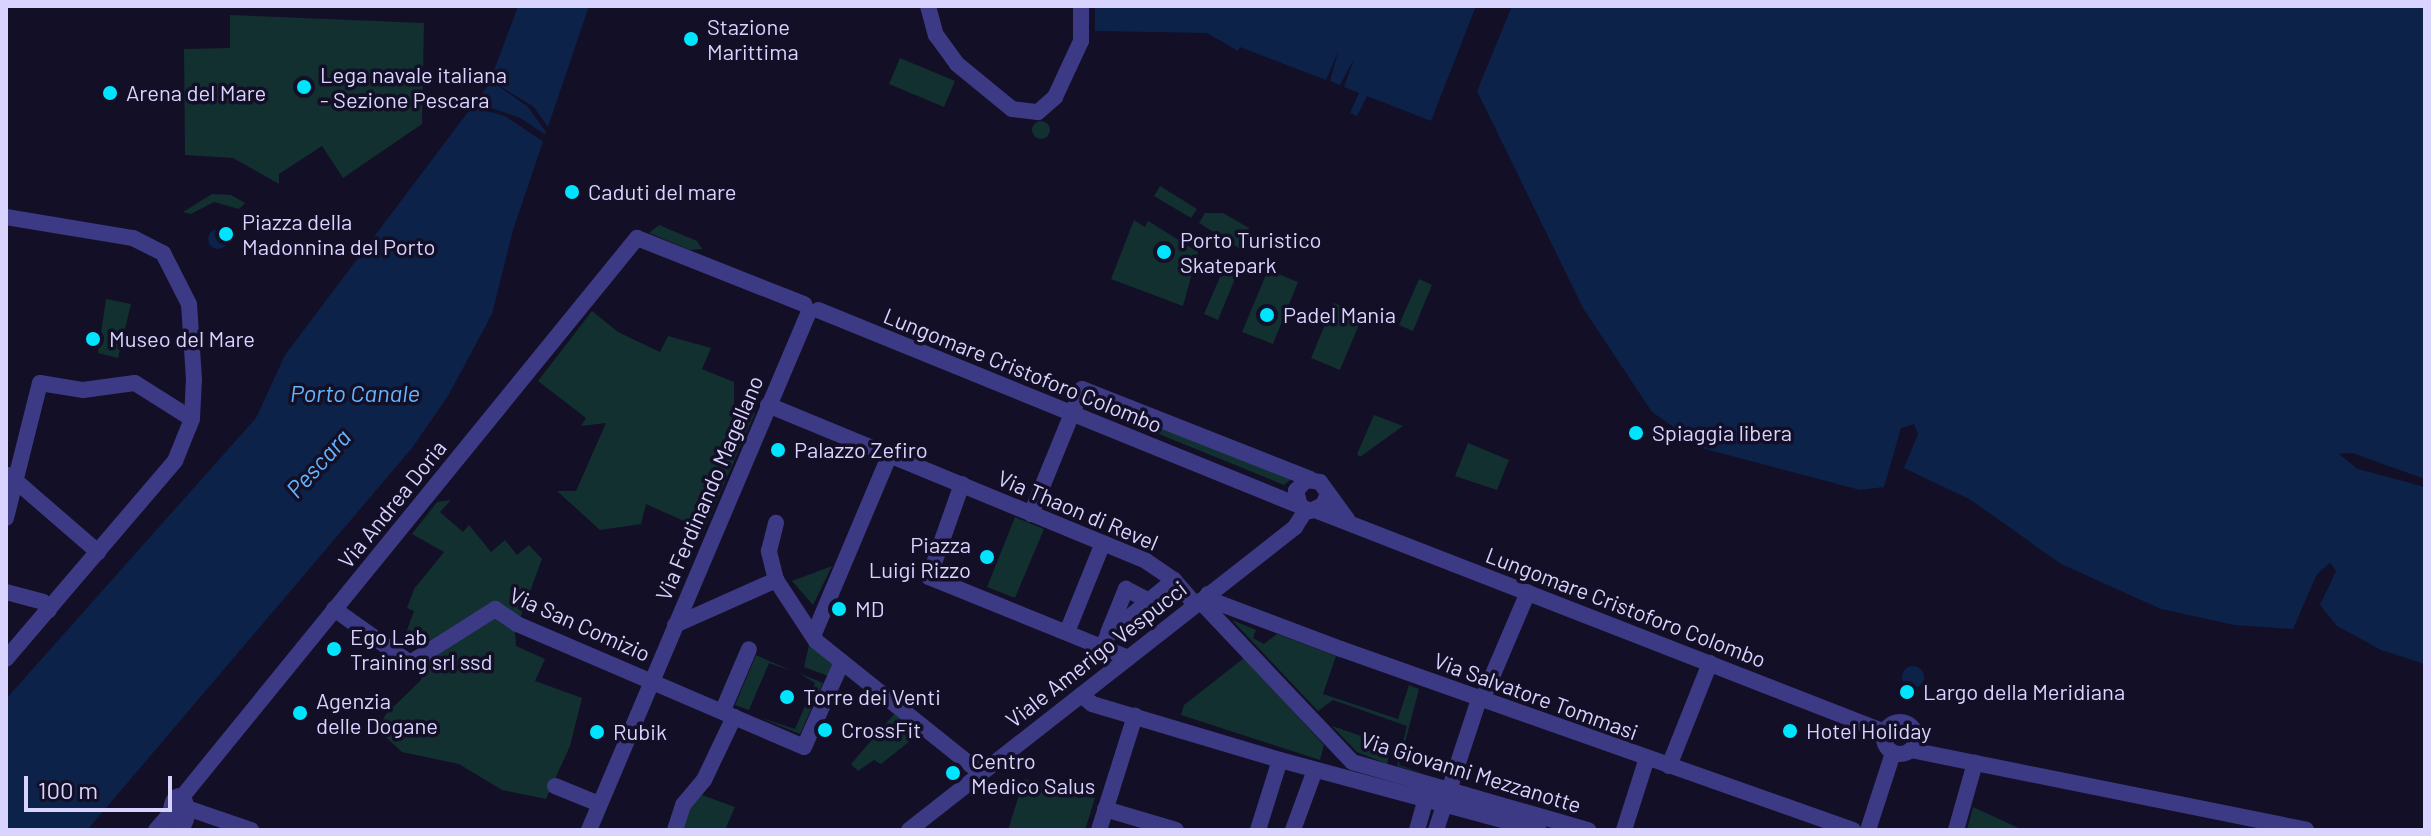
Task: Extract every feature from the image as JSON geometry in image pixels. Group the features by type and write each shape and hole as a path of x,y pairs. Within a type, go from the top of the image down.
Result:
{"street":[{"path":"928,6 936,35 957,64 1012,109 1038,112 1055,97 1081,41 1081,6"},
{"path":"6,217 133,238 165,256 186,296 193,340 192,419 164,477 77,575 6,645"},
{"name":"Lungomare Cristoforo Colombo","path":"637,238 1307,509 1351,522 1885,732"},
{"name":"Via Andrea Doria","path":"156,830 637,238"},
{"name":"Via Ferdinando Magellano","path":"589,830 810,309"},
{"path":"6,518 11,475 40,383 83,390 135,383 192,419"},
{"path":"1031,514 1082,389 1311,479"},
{"name":"Via Thaon di Revel","path":"768,405 1103,543 1174,580 1201,600"},
{"path":"814,634 890,454"},
{"path":"11,475 98,552"},
{"path":"1307,509 1298,487 1311,479"},
{"name":"Lungomare Cristoforo Colombo","path":"1311,479 1324,486 1327,496 1351,522"},
{"name":"Via Thaon di Revel","path":"962,484 929,577 1067,632"},
{"name":"Viale Amerigo Vespucci","path":"909,830 1295,527 1307,509 1327,496"},
{"path":"776,523 769,551 778,583 814,634 842,662 981,773"},
{"path":"1103,543 1067,632 1105,640 1128,658"},
{"name":"Via Thaon di Revel","path":"1105,640 1174,580"},
{"name":"Via San Comizio","path":"675,625 778,583"},
{"path":"1105,640 1126,589 1150,601"},
{"path":"6,592 46,606"},
{"path":"1436,830 1480,700 1528,592"},
{"name":"Via Salvatore Tommasi","path":"1201,600 1216,602 1480,700 1853,830"},
{"name":"Via Giovanni Mezzanotte","path":"1201,600 1342,754 1360,766 1428,792 1547,827 1588,830"},
{"path":"6,659 46,606"},
{"name":"Via San Comizio","path":"334,609 410,663 491,609 651,681"},
{"path":"675,830 688,795 704,780 749,649"},
{"path":"651,681 804,747 842,662"},
{"path":"1669,766 1710,663"},
{"name":"Via Giovanni Mezzanotte","path":"1081,695 1092,704 1322,772 1428,792"},
{"path":"1099,830 1135,716"},
{"path":"1893,753 1885,745 1885,732 1895,723 1908,725 1915,735 1911,750"},
{"path":"1893,753 1911,750 2306,830"},
{"path":"1868,830 1893,753"},
{"name":"Via Giovanni Mezzanotte","path":"1322,772 1342,754"},
{"path":"1624,830 1647,758"},
{"path":"1258,830 1280,760"},
{"path":"1956,830 1975,763"},
{"path":"1293,830 1322,772"},
{"path":"555,786 599,804"},
{"path":"1417,830 1428,792"},
{"path":"180,804 251,830"},
{"path":"1105,809 1176,830"}],"green space":[{"name":"Lega navale italiana - Sezione Pescara","path":"230,15 424,23 422,124 343,178 322,146 279,174 279,184 233,158 185,155 184,49 230,48"},
{"path":"900,58 955,81 944,107 889,84"},
{"path":"1037,121 1045,121 1050,130 1048,137 1037,139 1032,134 1032,126"},
{"path":"1160,186 1197,209 1191,218 1154,196"},
{"path":"212,194 231,195 245,203 239,209 214,202 191,214 183,212"},
{"path":"1205,213 1223,213 1249,228 1245,252 1199,223"},
{"path":"1134,220 1145,227 1148,221 1198,252 1183,306 1111,279"},
{"path":"659,225 697,241 702,249 690,250 649,233"},
{"path":"1226,263 1239,269 1218,320 1204,314"},
{"name":"Padel Mania","path":"1268,270 1298,282 1273,344 1242,332"},
{"path":"1419,279 1432,285 1413,331 1399,325"},
{"path":"106,299 131,304 118,358 98,353"},
{"path":"1334,303 1363,315 1340,370 1311,358"},
{"path":"592,311 618,332 660,352 668,336 711,348 702,369 734,382 734,411 755,413 704,530 646,504 641,524 600,530 557,491 576,491 606,423 581,426 586,418 538,381"},
{"path":"1092,400 1290,480 1284,485 1090,406"},
{"path":"1374,415 1403,426 1360,457 1357,454"},
{"path":"1468,443 1509,460 1497,490 1455,476"},
{"path":"451,500 440,512 463,532 469,525 491,552 505,540 517,555 529,545 542,559 519,621 492,603 423,647 406,633 414,611 407,608 414,589 444,552 412,534 437,502"},
{"path":"1015,517 1044,529 1015,598 987,587"},
{"path":"832,566 813,605 792,581"},
{"path":"497,615 515,630 516,646 545,659 535,681 582,698 570,746 546,799 502,790 459,764 402,752 378,730 386,714 421,680 426,656"},
{"path":"1232,620 1256,630 1253,638 1264,644 1277,634 1336,656 1323,694 1398,719 1409,685 1419,689 1399,765 1425,774 1397,766 1407,726 1333,700 1318,711"},
{"path":"809,645 833,663 828,676 804,667"},
{"path":"756,655 792,671 769,663 749,710 735,705"},
{"path":"1244,658 1324,745 1320,760 1181,715 1184,705"},
{"path":"799,673 823,683 800,734 761,718 795,729 815,683"},
{"path":"895,713 920,733 881,764 874,760 858,771 851,764"},
{"path":"1332,726 1391,746 1387,764 1357,752"},
{"path":"1024,779 1095,798 1085,830 1008,830"},
{"path":"699,794 735,807 725,830 679,830 683,814"},
{"path":"1973,807 2023,830 1967,830"}],"water":[{"name":"Porto Canale","path":"518,6 589,6 513,230 492,314 448,396 412,448 89,828 6,830 6,699 256,418 285,355 489,84"},
{"path":"1095,6 1476,6 1431,121 1367,96 1357,116 1350,113 1359,93 1344,87 1354,59 1340,85 1330,81 1338,52 1326,80 1240,47 1238,51 1207,33 1095,31"},
{"path":"1512,6 2425,6 2425,664 2381,650 2337,626 2320,605 2336,571 2330,563 2317,574 2293,629 2234,625 2161,609 2061,564 1971,500 1904,468 1918,434 1914,424 1901,428 1884,487 1860,490 1705,449 1652,412 1583,308 1477,91"},
{"path":"218,229 225,232 228,239 225,246 218,249 211,246 208,239 211,232"},
{"path":"1913,666 1921,669 1924,677 1921,685 1913,688 1905,685 1902,677 1905,669"}],"pier":[{"path":"487,78 534,107 551,131 549,136 528,107"},
{"path":"471,101 520,118 549,137 547,144 505,116 466,105"},
{"path":"2352,453 2425,479 2425,487 2358,469 2339,454"}],"place":[{"name":"Stazione Marittima","path":"691,39"},
{"name":"Lega navale italiana - Sezione Pescara","path":"304,87"},
{"name":"Arena del Mare","path":"110,93"},
{"name":"Caduti del mare","path":"572,192"},
{"name":"Piazza della Madonnina del Porto","path":"226,234"},
{"name":"Porto Turistico Skatepark","path":"1164,252"},
{"name":"Padel Mania","path":"1267,315"},
{"name":"Museo del Mare","path":"93,339"},
{"name":"Spiaggia libera","path":"1636,433"},
{"name":"Palazzo Zefiro","path":"778,450"},
{"name":"Piazza Luigi Rizzo","path":"987,557"},
{"name":"MD","path":"839,609"},
{"name":"Ego Lab Training srl ssd","path":"334,649"},
{"name":"Largo della Meridiana","path":"1907,692"},
{"name":"Torre dei Venti","path":"787,697"},
{"name":"Agenzia delle Dogane","path":"300,713"},
{"name":"CrossFit","path":"825,730"},
{"name":"Hotel Holiday","path":"1790,731"},
{"name":"Rubik","path":"597,732"},
{"name":"Centro Medico Salus","path":"953,773"}],"water label":[{"name":"Pescara","path":"318,463"}]}
